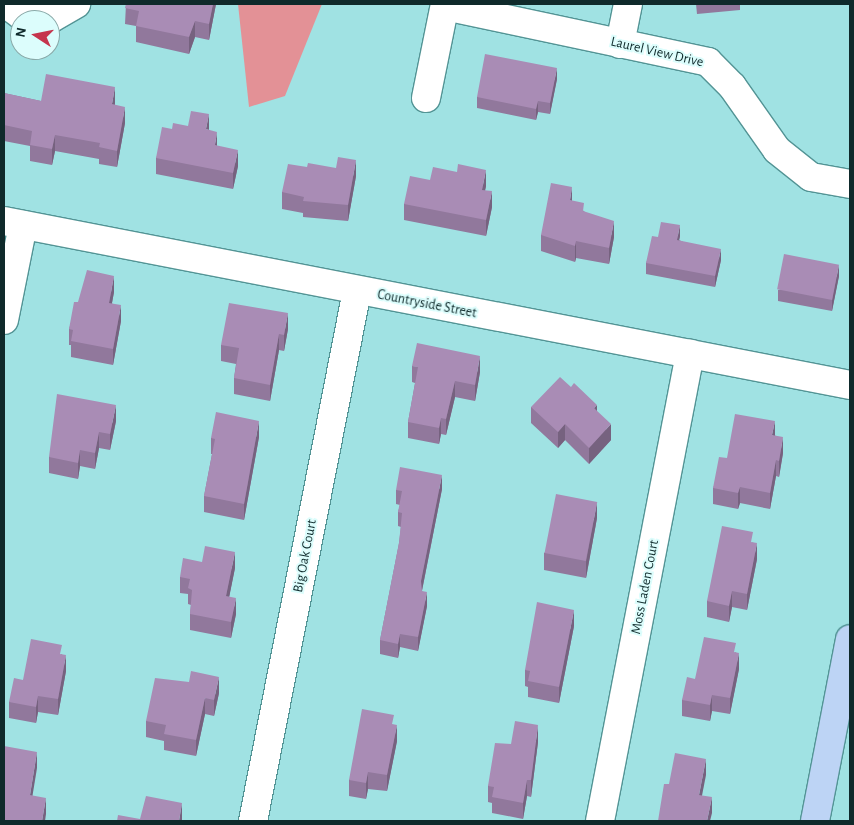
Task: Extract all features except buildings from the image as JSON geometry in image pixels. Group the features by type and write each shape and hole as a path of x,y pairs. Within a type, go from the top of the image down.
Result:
{"main road":[{"path":"815,821 850,639"}],"street":[{"path":"6,4 21,15 36,19 52,18 76,4"},
{"path":"620,44 628,4"},
{"path":"426,98 445,5"},
{"name":"Laurel View Drive","path":"445,5 708,62 732,86 777,150 811,176 850,184"},
{"path":"4,320 13,223"},
{"name":"Countryside Street","path":"13,223 850,385"},
{"name":"Big Oak Court","path":"253,821 357,291"},
{"name":"Moss Laden Court","path":"600,821 690,354"}],"shaded area":[{"path":"238,4 322,4 285,96 249,107"}]}
